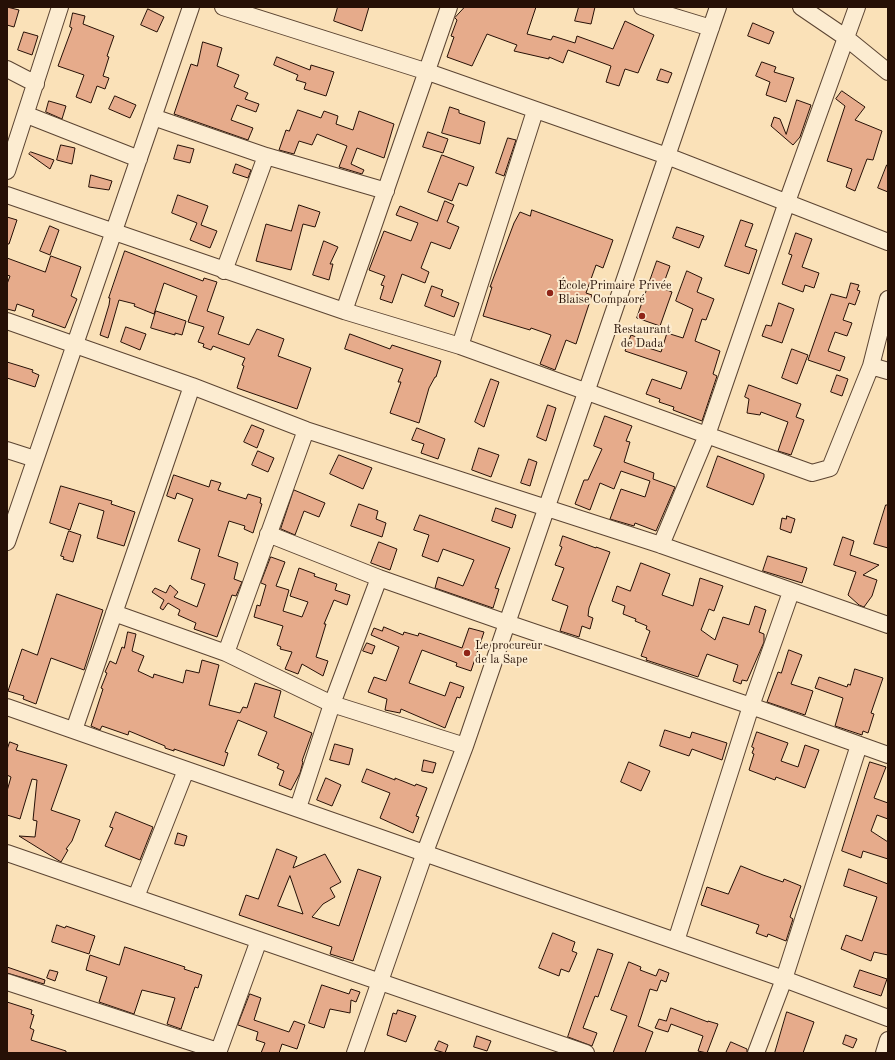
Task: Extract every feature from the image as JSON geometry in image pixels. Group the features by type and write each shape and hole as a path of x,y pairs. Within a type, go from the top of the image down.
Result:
{"street":[{"path":"7,171 27,115 60,7"},
{"path":"7,542 74,345 115,232 191,7"},
{"path":"223,7 428,72 535,111 667,156 888,242"},
{"path":"344,311 428,72 449,7"},
{"path":"642,7 711,28"},
{"path":"355,1053 425,852 465,746 718,7"},
{"path":"801,7 845,38 888,72"},
{"path":"661,545 707,435 787,202 857,7"},
{"path":"7,69 36,84"},
{"path":"460,346 535,111"},
{"path":"27,115 139,159"},
{"path":"154,117 266,156 386,191"},
{"path":"224,271 266,156"},
{"path":"7,194 224,271 344,311 460,346 812,473 830,468 871,366 888,299"},
{"path":"7,321 192,386 306,430 661,545 888,625"},
{"path":"871,366 888,372"},
{"path":"74,730 192,386"},
{"path":"226,653 306,430"},
{"path":"7,450 36,459"},
{"path":"268,534 379,578 751,706 888,755"},
{"path":"298,808 332,704 379,578"},
{"path":"676,941 751,706 791,592"},
{"path":"114,613 226,653 332,704 465,746"},
{"path":"7,707 425,852 784,979 888,1018"},
{"path":"756,1053 784,979 859,745"},
{"path":"136,897 186,770"},
{"path":"7,853 586,1053"},
{"path":"7,982 218,1052 259,940"},
{"path":"884,1053 888,1040"}],"building":[{"path":"7,7 19,10 14,27 7,25"},
{"path":"338,7 369,7 362,31 334,21"},
{"path":"465,7 536,7 527,34 551,40 553,36 575,43 577,36 613,49 625,21 654,35 638,73 625,69 619,86 606,82 611,66 568,50 563,63 549,57 549,59 514,51 517,45 487,34 472,66 447,57 454,37 451,36 457,20 455,18"},
{"path":"579,7 595,7 591,24 575,21"},
{"path":"148,9 164,17 157,32 141,25"},
{"path":"73,13 85,16 83,24 114,36 107,56 109,57 103,76 109,78 105,89 97,86 91,103 76,97 84,75 58,66 72,28 70,27"},
{"path":"753,23 774,32 769,44 748,36"},
{"path":"24,32 38,36 32,55 18,50"},
{"path":"203,42 222,48 217,66 239,75 234,87 248,93 245,99 259,104 256,112 237,105 231,120 253,128 248,140 174,114 191,64 197,66"},
{"path":"277,57 310,70 311,65 334,72 326,96 304,89 306,83 296,80 298,75 274,65"},
{"path":"762,62 776,67 774,72 794,78 786,102 766,95 770,82 756,76"},
{"path":"661,69 672,73 668,83 657,80"},
{"path":"842,91 865,107 855,120 882,131 873,160 867,159 855,191 846,187 852,169 827,161 845,106 836,99"},
{"path":"115,96 136,105 130,118 109,109"},
{"path":"797,100 811,105 800,137 793,145 771,126 774,117 780,119 786,134"},
{"path":"49,101 66,106 62,119 46,112"},
{"path":"450,107 459,110 459,113 485,122 480,144 442,133"},
{"path":"298,110 321,118 324,111 338,116 336,124 353,130 359,111 394,124 384,158 357,148 351,164 364,170 362,174 339,167 347,146 317,134 312,145 299,141 294,154 279,150 286,130 289,131"},
{"path":"428,132 448,139 443,153 423,147"},
{"path":"508,138 516,140 504,176 496,173"},
{"path":"61,145 75,148 72,164 57,160"},
{"path":"178,145 194,149 190,163 174,159"},
{"path":"31,152 54,160 50,169 29,154"},
{"path":"442,155 474,167 467,186 459,183 452,201 428,192"},
{"path":"236,164 251,170 248,178 233,173"},
{"path":"888,165 888,192 878,188"},
{"path":"91,175 112,181 109,190 89,187"},
{"path":"178,195 208,206 201,225 217,231 210,248 190,240 197,223 172,213"},
{"path":"445,201 454,205 447,222 459,227 450,249 431,242 421,268 429,272 425,283 402,274 392,303 380,299 384,286 381,285 385,276 369,270 384,231 411,241 418,223 396,215 400,206 437,221"},
{"path":"299,205 320,212 315,227 303,224 291,270 256,261 266,224 291,231"},
{"path":"532,210 613,240 603,268 596,265 586,293 592,295 576,344 566,340 555,370 540,364 551,335 531,328 530,330 483,316 492,287 490,287 514,223 520,212 530,216"},
{"path":"7,217 17,220 9,244 7,244"},
{"path":"741,220 753,224 745,246 757,250 749,274 725,266"},
{"path":"50,226 59,230 50,255 40,251"},
{"path":"677,227 704,236 699,248 673,238"},
{"path":"796,233 812,239 802,267 819,273 814,288 805,285 803,292 782,284 792,255 789,254"},
{"path":"324,241 338,247 330,264 333,264 329,280 313,275"},
{"path":"125,251 203,281 204,278 217,282 207,311 224,317 218,334 249,345 257,329 284,339 278,356 311,368 297,409 237,388 245,358 213,346 211,350 203,347 204,344 198,342 204,327 188,322 197,296 164,283 154,314 134,306 135,304 119,300 108,338 100,335 109,305 109,298"},
{"path":"51,256 81,267 71,296 77,299 65,328 32,316 34,310 17,304 15,311 7,309 7,284 10,276 7,275 7,258 45,272"},
{"path":"657,261 670,266 662,288 672,292 660,326 637,318"},
{"path":"687,271 702,278 697,292 714,299 706,320 702,319 695,341 720,351 713,374 717,376 702,421 673,410 674,407 659,402 660,399 646,394 652,379 681,389 687,372 625,351 631,335 639,338 636,344 661,352 667,333 683,338 693,309 676,301"},
{"path":"851,283 859,285 857,290 860,291 855,305 849,303 843,320 852,323 847,336 835,332 828,351 845,357 840,371 808,360 831,294 846,298"},
{"path":"432,286 443,290 441,296 459,303 454,317 425,306"},
{"path":"779,303 794,309 782,343 762,336 766,325 771,326"},
{"path":"156,311 186,321 182,335 175,333 175,335 151,328"},
{"path":"126,327 146,334 140,350 121,342"},
{"path":"350,334 390,349 392,345 441,361 436,377 429,388 419,423 390,413 401,382 398,382 403,369 345,349"},
{"path":"792,349 808,355 797,384 782,378"},
{"path":"7,362 33,370 32,372 39,375 35,387 7,378"},
{"path":"837,375 848,379 842,396 831,392"},
{"path":"491,379 499,382 484,427 475,422"},
{"path":"749,385 801,404 796,417 804,420 791,455 778,451 788,422 761,412 760,415 747,413 749,399 745,397"},
{"path":"548,405 556,408 546,441 537,437"},
{"path":"605,416 632,426 626,441 630,442 624,462 654,473 653,479 675,487 656,531 635,523 634,526 610,519 621,489 645,497 650,481 621,471 614,489 600,483 590,510 575,504 584,480 588,480 602,449 594,446"},
{"path":"252,425 264,430 257,448 244,442"},
{"path":"417,428 445,439 438,459 421,453 424,444 412,440"},
{"path":"479,448 499,455 491,477 472,470"},
{"path":"258,451 274,458 268,472 252,465"},
{"path":"339,455 372,468 363,489 330,474"},
{"path":"718,456 764,474 753,505 707,487"},
{"path":"529,459 537,462 530,486 521,483"},
{"path":"174,475 209,487 211,480 221,483 218,490 246,499 248,494 261,498 260,503 262,504 253,533 244,529 245,526 229,521 218,556 238,563 234,579 242,582 236,596 232,595 217,637 194,629 196,623 178,615 180,610 168,603 163,610 160,608 164,600 152,592 155,588 166,593 170,585 178,592 174,597 197,607 205,584 191,579 200,549 178,541 193,499 177,493 175,499 167,496"},
{"path":"61,486 112,501 111,504 135,512 124,546 97,538 104,511 79,503 70,530 50,523"},
{"path":"294,490 325,503 319,517 304,511 295,535 281,529"},
{"path":"359,504 378,511 376,519 386,523 382,537 351,526"},
{"path":"886,505 888,505 888,548 874,544"},
{"path":"496,508 516,515 512,528 492,521"},
{"path":"420,515 510,548 495,588 499,589 493,608 435,588 438,577 463,586 474,560 443,549 438,562 422,556 429,535 414,530"},
{"path":"787,516 795,519 791,533 780,529 782,518 786,519"},
{"path":"69,531 81,535 73,562 63,559 64,557 61,556"},
{"path":"563,536 610,552 589,608 588,616 593,618 590,629 582,626 579,637 560,631 568,606 552,600 564,568 555,565 562,547 560,546"},
{"path":"843,537 854,541 850,555 879,565 863,575 877,580 872,596 864,607 859,605 848,595 856,572 834,565"},
{"path":"379,542 397,549 390,570 371,563"},
{"path":"768,556 807,568 802,583 763,571"},
{"path":"271,557 285,562 276,586 289,590 283,611 302,617 308,602 290,596 299,568 315,574 314,576 337,584 335,590 350,595 347,605 334,600 324,624 326,624 316,657 328,661 323,676 302,664 298,674 285,669 292,652 280,649 281,647 277,645 283,626 254,617 257,605 260,606 266,585 261,583"},
{"path":"641,563 670,574 662,595 693,606 700,578 723,586 714,611 709,609 701,630 715,640 723,617 749,625 755,606 766,610 759,632 764,634 764,642 747,681 742,680 741,684 733,681 738,665 707,654 698,677 646,660 647,658 641,656 650,631 646,629 647,626 635,621 636,619 623,614 625,606 612,601 617,586 630,591"},
{"path":"57,594 103,610 84,670 51,658 36,704 23,699 24,696 8,691 22,649 37,655"},
{"path":"384,627 403,635 404,632 418,636 419,633 462,648 469,628 484,632 471,671 456,666 457,663 422,650 409,683 445,696 450,682 464,687 460,698 457,697 445,728 401,709 400,713 385,710 387,699 368,692 374,677 386,681 399,647 371,635 374,628 382,631"},
{"path":"128,632 136,634 132,651 144,656 138,671 153,678 154,674 183,683 186,670 199,673 202,660 219,665 209,705 240,713 243,707 247,708 255,683 281,691 274,717 312,733 302,761 300,773 291,790 279,785 284,771 277,768 279,764 258,755 267,732 238,720 225,752 228,753 224,766 174,749 174,751 165,748 165,746 129,731 128,735 102,726 100,730 91,726 103,689 101,688 107,673 105,672 110,661 116,664 122,647 124,648"},
{"path":"367,643 375,646 372,654 363,651"},
{"path":"789,650 802,655 791,684 813,691 805,715 767,702 778,672 781,673"},
{"path":"855,669 883,678 871,713 874,714 868,733 863,731 862,735 835,726 843,698 815,688 819,677 847,687 848,684 850,685"},
{"path":"665,730 690,738 692,732 727,743 722,760 692,749 689,756 660,746"},
{"path":"757,732 788,743 781,761 798,767 805,745 819,750 805,788 776,777 775,780 749,770 754,754 752,753 754,748 752,747"},
{"path":"10,742 18,745 16,750 67,765 51,810 80,820 72,841 66,849 68,850 61,862 19,836 35,837 37,821 33,820 37,780 32,779 20,819 7,815 7,791 11,777 7,775 7,750"},
{"path":"335,744 353,749 349,765 330,760"},
{"path":"424,760 436,763 433,773 422,771"},
{"path":"629,762 650,771 641,791 621,782"},
{"path":"870,762 886,767 874,798 888,803 888,819 877,815 871,831 888,842 888,859 863,851 861,858 842,851"},
{"path":"367,769 395,780 395,778 415,786 416,784 427,788 416,816 419,817 413,833 380,818 390,793 362,782"},
{"path":"326,778 341,785 332,806 317,800"},
{"path":"116,812 153,827 140,860 105,846 113,828 110,827"},
{"path":"178,833 187,836 184,846 175,844"},
{"path":"277,849 297,857 293,868 325,854 341,882 330,888 335,897 323,904 312,917 339,926 358,869 381,877 353,961 330,954 332,947 239,915 246,895 258,899","holes":["290,876 303,914 278,906"]},
{"path":"741,866 783,882 784,879 801,886 790,917 793,919 786,941 768,934 767,937 756,933 759,925 701,905 707,887 728,894"},
{"path":"849,869 888,884 888,955 874,952 871,961 841,949 846,935 862,941 877,897 844,886"},
{"path":"57,925 65,928 66,926 95,936 89,954 52,942"},
{"path":"553,933 575,942 572,951 577,953 569,972 561,969 559,976 539,968"},
{"path":"125,947 185,967 184,969 202,975 198,988 195,987 181,1029 167,1024 175,998 142,990 134,1014 99,1002 107,977 86,970 90,955 119,965"},
{"path":"598,949 613,954 598,997 595,996 583,1028 597,1033 592,1046 568,1037"},
{"path":"629,962 641,967 640,970 656,976 659,969 669,973 666,982 661,980 657,991 650,989 638,1026 653,1032 645,1053 613,1053 627,1016 611,1010"},
{"path":"7,967 45,980 44,984 7,973"},
{"path":"50,970 58,972 55,981 47,978"},
{"path":"860,970 887,979 881,996 854,987"},
{"path":"322,985 349,994 351,989 360,992 356,1002 351,1000 350,1013 330,1009 324,1028 309,1023"},
{"path":"250,994 261,998 254,1020 289,1032 294,1021 305,1025 297,1049 282,1044 279,1053 261,1053 265,1043 256,1040 258,1032 238,1025"},
{"path":"7,1002 32,1010 31,1014 34,1015 30,1028 34,1030 31,1040 66,1051 66,1053 7,1053"},
{"path":"671,1008 708,1022 718,1024 707,1053 698,1051 703,1036 671,1024 668,1032 655,1028 659,1019 666,1021"},
{"path":"398,1010 416,1016 406,1042 387,1035 393,1013 396,1014"},
{"path":"787,1012 814,1022 803,1053 775,1053"},
{"path":"846,1035 857,1039 853,1048 843,1044"},
{"path":"477,1036 491,1041 487,1051 474,1047"},
{"path":"439,1041 448,1045 445,1053 435,1050"},
{"path":"731,1042 747,1049 747,1053 726,1053"}],"place":[{"name":"École Primaire Privée Blaise Compaoré","path":"550,293"},
{"name":"Restaurant de Dada","path":"642,316"},
{"name":"Le procureur de la Sape","path":"467,653"}]}
